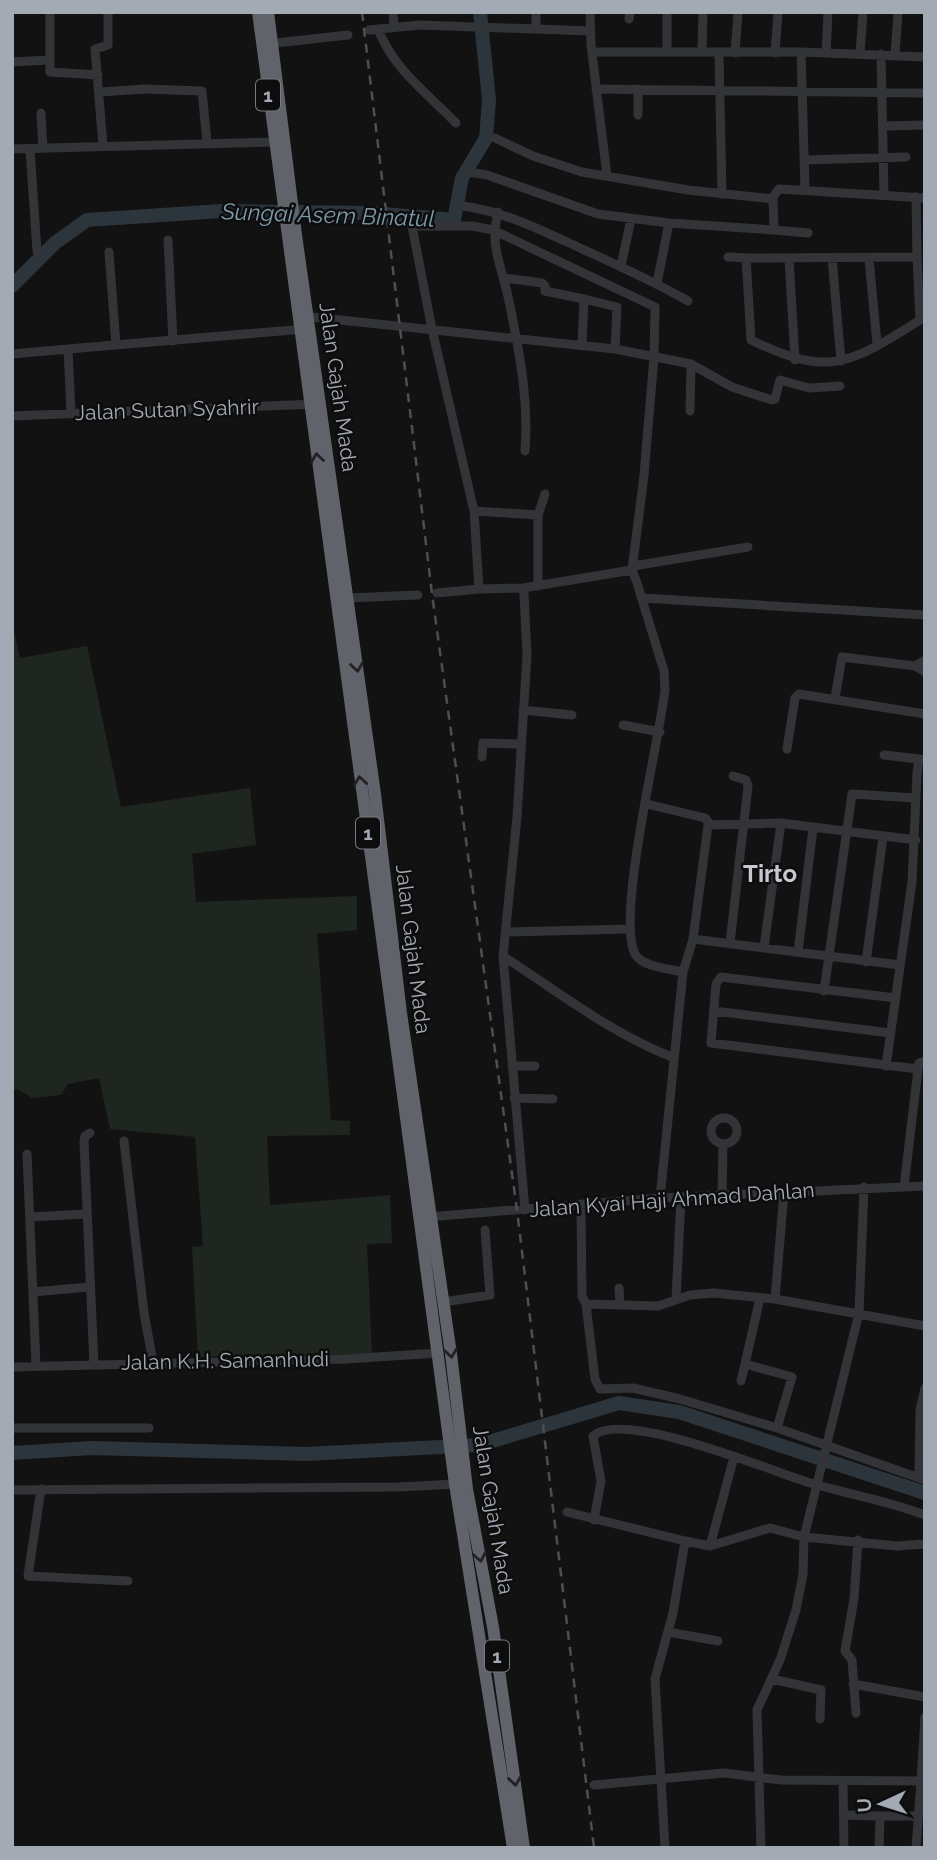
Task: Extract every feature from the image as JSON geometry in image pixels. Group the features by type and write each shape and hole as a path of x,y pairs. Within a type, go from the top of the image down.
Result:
{"highway":[{"name":"Jalan Gajah Mada","path":"258,12 267,44 425,1217 439,1353 454,1430"},
{"name":"Jalan Gajah Mada","path":"268,12 267,44 274,142 284,178"},
{"name":"Jalan Gajah Mada","path":"315,404 348,598 413,1134"},
{"name":"Jalan Gajah Mada","path":"425,1217 443,1302 458,1466 493,1627 524,1848"},
{"name":"Jalan Gajah Mada","path":"458,1466 455,1484 513,1848"}],"street":[{"path":"50,12 51,73 98,75"},
{"path":"103,146 95,49 108,45 108,12"},
{"path":"393,12 394,26"},
{"path":"536,12 536,28"},
{"path":"590,12 592,52 607,176"},
{"path":"667,12 667,52"},
{"path":"702,52 703,12"},
{"path":"735,53 738,12"},
{"path":"775,53 778,12"},
{"path":"825,53 828,12"},
{"path":"860,53 863,12"},
{"path":"895,55 898,12"},
{"path":"456,122 411,83 374,29 394,26 488,26 590,31"},
{"path":"267,44 348,36"},
{"path":"592,52 801,52 925,57"},
{"path":"801,52 805,189"},
{"path":"719,53 722,194"},
{"path":"881,54 884,194"},
{"path":"12,62 49,60"},
{"path":"100,92 144,89 202,91 206,142"},
{"path":"596,89 803,89 925,93"},
{"path":"638,89 638,115"},
{"path":"41,113 43,149"},
{"path":"884,126 925,125"},
{"path":"495,138 533,156 607,176 773,200"},
{"path":"12,149 274,142"},
{"path":"30,149 37,251"},
{"path":"804,160 906,157"},
{"path":"469,172 487,175 598,214 669,223 808,233"},
{"path":"746,258 751,340 795,360 829,364 841,361 921,319 917,257 920,197 779,189 774,193 773,200 774,230"},
{"path":"463,206 497,213 621,266 688,301"},
{"path":"497,213 493,229 497,262 504,278 527,405 525,451"},
{"path":"621,266 631,219"},
{"path":"657,283 669,223"},
{"path":"479,589 474,511 432,329 412,226 472,226 493,229 653,305 654,356 633,568 664,671 666,690 633,882 629,929 636,956 643,962 684,972"},
{"path":"168,240 173,341"},
{"path":"109,252 116,345"},
{"path":"728,257 917,257"},
{"path":"832,258 841,361"},
{"path":"789,259 795,360"},
{"path":"869,259 877,344"},
{"path":"504,278 541,283 545,286 545,291 617,307 615,349"},
{"path":"582,345 584,299"},
{"path":"12,354 173,341 303,323 432,329 615,349 691,364 732,387 773,400 780,380 809,388 840,386"},
{"path":"68,349 71,413"},
{"path":"690,411 691,364"},
{"name":"Jalan Sutan Syahrir","path":"12,416 315,404"},
{"path":"538,586 538,515 545,494"},
{"path":"474,511 538,515"},
{"path":"437,593 538,586 748,547"},
{"path":"523,588 527,654 503,956 525,1210"},
{"path":"348,598 418,595"},
{"path":"642,598 925,615"},
{"path":"835,698 840,657 915,666 925,672"},
{"path":"915,666 925,660"},
{"path":"788,749 796,695 835,698 925,713"},
{"path":"523,710 572,715"},
{"path":"623,725 660,732"},
{"path":"482,757 483,743 521,744"},
{"path":"884,755 922,759 915,799 916,840 886,1066"},
{"path":"730,943 748,782 733,776"},
{"path":"824,990 849,832 851,799 856,793 915,799"},
{"path":"647,804 705,818 710,824 693,939 684,972 660,1198"},
{"path":"710,824 781,823 916,840"},
{"path":"764,947 781,823"},
{"path":"798,951 813,828"},
{"path":"866,962 883,836"},
{"path":"507,932 629,929"},
{"path":"693,939 900,965"},
{"path":"503,956 617,1031 644,1047 674,1058"},
{"path":"896,998 726,976 717,979 710,1038 714,1045 918,1069"},
{"path":"713,1011 890,1033"},
{"path":"904,1187 918,1069 919,1063 925,1060"},
{"path":"512,1066 535,1066"},
{"path":"514,1098 553,1099"},
{"path":"90,1133 84,1138 94,1364"},
{"path":"124,1141 144,1313 153,1363"},
{"path":"722,1195 723,1144"},
{"path":"27,1154 36,1365"},
{"name":"Jalan Kyai Haji Ahmad Dahlan","path":"425,1217 660,1198 925,1186"},
{"path":"761,1848 757,1710 772,1679 796,1610 803,1574 804,1537 859,1313 864,1187"},
{"path":"775,1298 784,1192"},
{"path":"676,1300 681,1198"},
{"path":"581,1205 582,1296 586,1304 595,1379 600,1389 641,1389 777,1429 922,1479 920,1410 925,1388"},
{"path":"30,1217 86,1214"},
{"path":"443,1302 489,1295 485,1230"},
{"path":"33,1292 89,1287"},
{"path":"619,1288 620,1305"},
{"path":"586,1304 670,1305 690,1295 714,1293 775,1298 925,1326"},
{"path":"741,1381 760,1298"},
{"name":"Jalan K.H. Samanhudi","path":"12,1367 345,1359 439,1353"},
{"path":"745,1364 792,1377 777,1429"},
{"path":"12,1428 149,1428"},
{"path":"594,1520 601,1481 593,1441 596,1433 618,1430 653,1433 817,1485 885,1500 925,1515"},
{"path":"709,1546 734,1457"},
{"path":"12,1490 399,1487 455,1484"},
{"path":"41,1489 28,1576 128,1581"},
{"path":"567,1512 709,1546 770,1528 804,1537 904,1546 925,1544"},
{"path":"856,1713 852,1660 845,1651 854,1599 858,1540"},
{"path":"665,1848 660,1777 661,1732 655,1679 668,1632 685,1541"},
{"path":"668,1632 718,1641"},
{"path":"772,1679 820,1689 820,1719"},
{"path":"853,1684 925,1696"},
{"path":"916,1848 916,1816 923,1781 925,1717"},
{"path":"594,1784 724,1773 843,1781 923,1781"},
{"path":"843,1781 845,1848"},
{"path":"844,1815 916,1816"},
{"path":"879,1848 880,1816"}],"shaded area":[{"path":"12,620 20,658 87,646 121,807 250,788 256,845 192,854 196,902 357,896 357,930 317,934 331,1120 350,1121 350,1135 267,1136 270,1205 390,1195 392,1243 367,1244 372,1354 198,1357 192,1247 203,1246 195,1137 110,1129 99,1078 68,1084 61,1095 32,1098 17,1089 12,1091"}],"waterway":[{"name":"Sungai Asem Binatul","path":"12,286 55,243 87,220 222,211 372,213 454,220 462,178 486,138 489,100 480,12"},
{"path":"12,1453 92,1448 306,1454 479,1445 619,1403 679,1412 925,1493"}],"railway":[{"path":"362,12 432,594 517,1210 594,1848"}],"district":[{"name":"Tirto","path":"770,874"}]}
